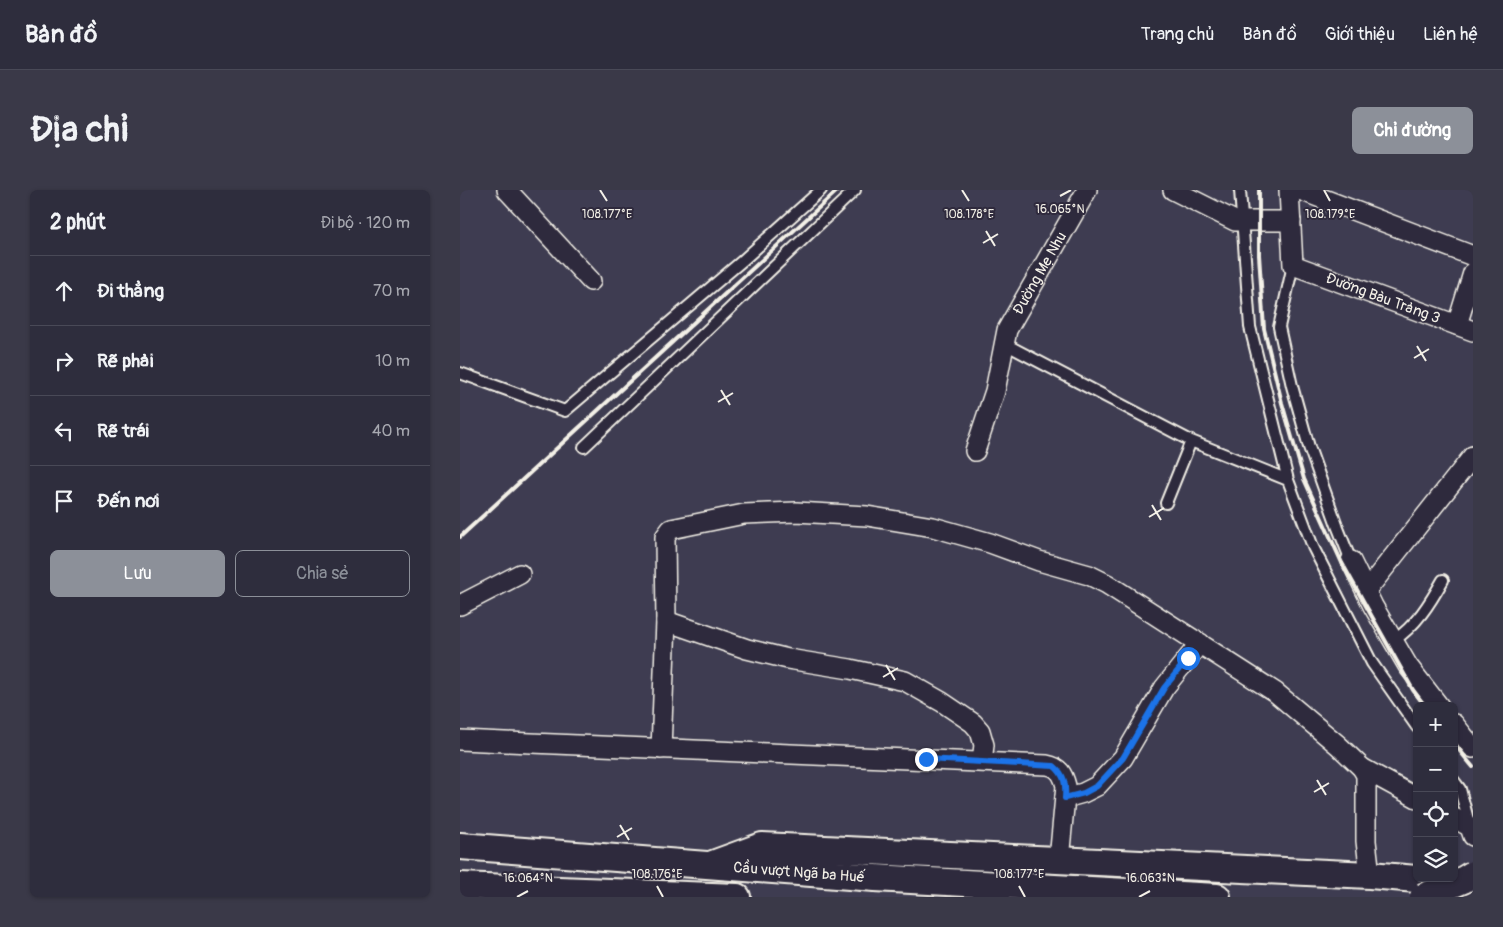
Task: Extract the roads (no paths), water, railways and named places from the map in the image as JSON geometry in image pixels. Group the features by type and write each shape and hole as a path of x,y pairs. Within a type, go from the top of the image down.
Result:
{"main road":[{"name":"Cầu vượt Ngã ba Huế","path":"460,846 875,878 1217,897"},
{"path":"710,865 762,846 1370,875 1428,880 1473,896"},
{"path":"1423,897 1473,874"},
{"path":"460,886 725,897"}],"street":[{"path":"507,190 591,281"},
{"name":"Đường Mẹ Nhu","path":"975,451 995,391 1006,337 1087,190"},
{"path":"1173,190 1238,220 1291,221"},
{"path":"1289,190 1293,265"},
{"path":"1300,190 1473,256"},
{"name":"Đường Bàu Trảng 3","path":"1293,265 1465,328"},
{"path":"1465,328 1473,273"},
{"path":"1366,591 1473,456"},
{"path":"660,749 666,621 666,537 672,529 744,514 796,512 867,516 934,527 1089,575 1108,584 1275,692 1338,745 1362,768 1413,796"},
{"path":"1352,560 1366,591 1393,641 1408,666 1436,702"},
{"path":"460,605 520,574"},
{"path":"666,621 747,649 788,659 850,669 905,681 942,702 973,723 980,732 984,745 982,761"},
{"path":"1065,798 1084,793 1097,786 1123,758 1164,688 1200,643"},
{"path":"1458,729 1473,748"},
{"path":"460,740 982,761 1054,766 1060,770 1064,778 1065,798 1059,860"},
{"path":"1362,768 1366,775 1366,841 1370,875"}],"lane":[{"path":"460,373 565,410 742,261 821,190"},
{"path":"584,447 855,190"},
{"path":"1240,190 1238,220 1250,327 1288,480 1313,547 1372,664 1413,721"},
{"path":"1293,265 1279,327 1292,386 1310,447 1338,528 1352,560"},
{"path":"1006,337 1191,441 1288,480"},
{"path":"1166,503 1191,441"},
{"path":"1393,641 1403,634 1424,610 1444,580"},
{"path":"1458,786 1466,827"}],"railway":[{"path":"460,537 838,190"},
{"path":"1259,190 1259,255 1264,329 1282,403 1304,479 1342,563 1413,690 1422,702"},
{"path":"1456,747 1473,767"}]}
